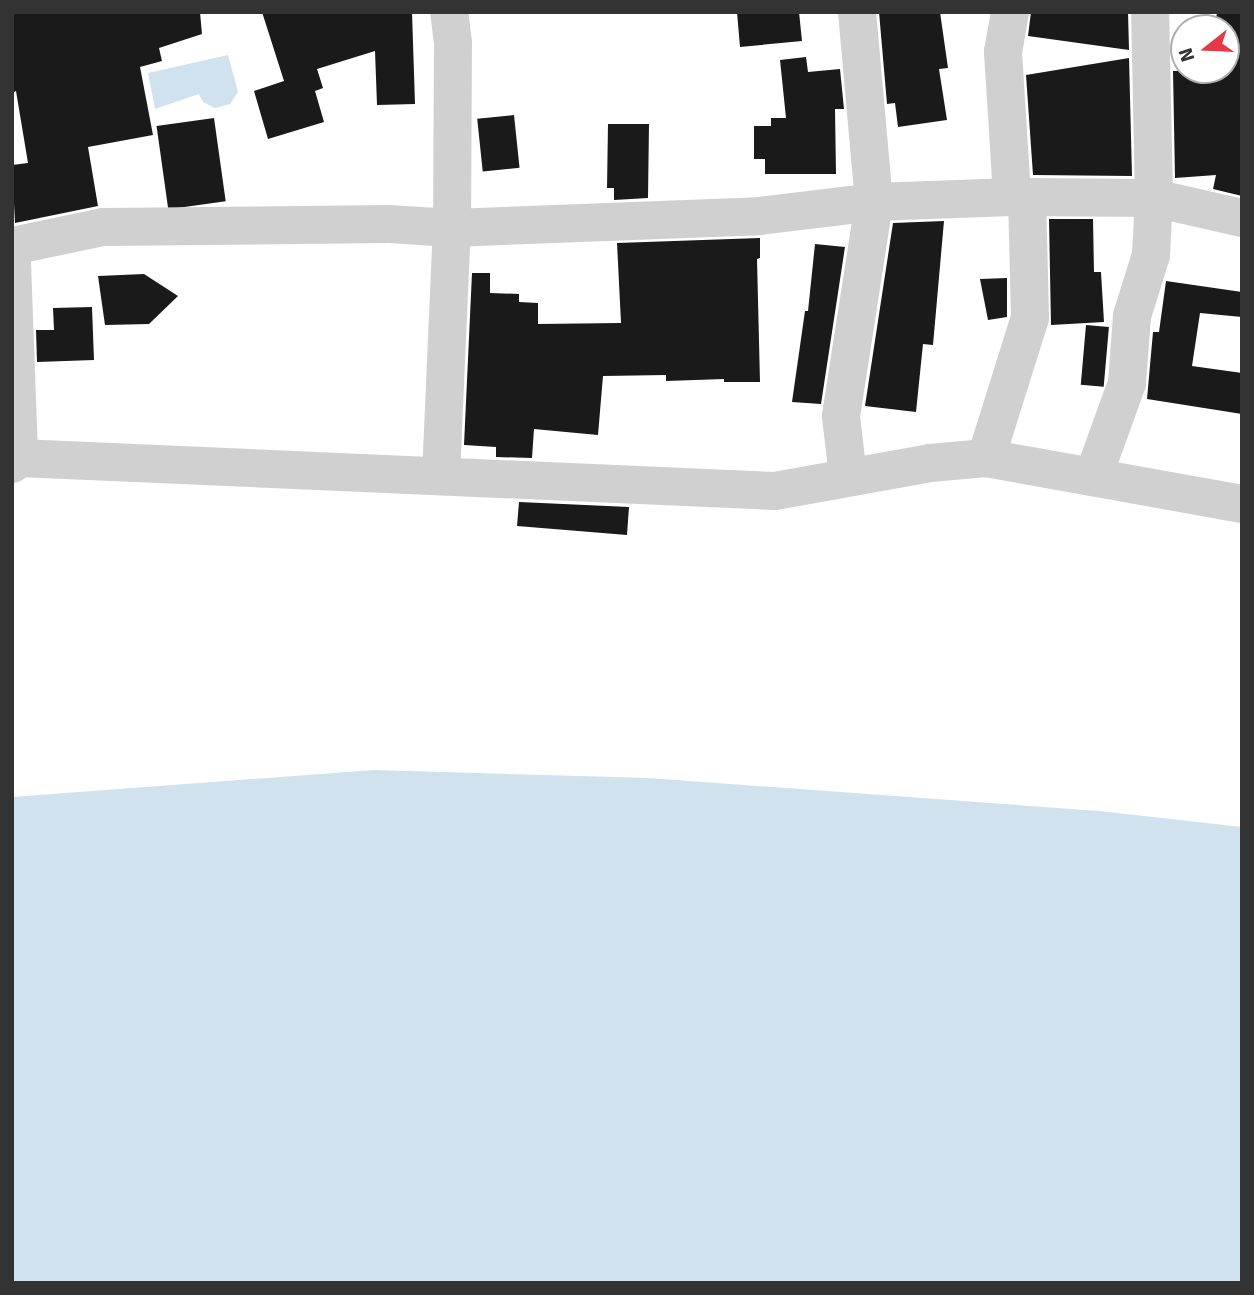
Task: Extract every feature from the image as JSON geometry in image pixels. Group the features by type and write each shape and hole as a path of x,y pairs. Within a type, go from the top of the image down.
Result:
{"street":[{"path":"442,476 452,228 453,43 449,12"},
{"path":"848,476 841,416 874,202 856,12"},
{"path":"986,458 1030,318 1003,52 1010,12"},
{"path":"1093,477 1127,383 1132,316 1152,255 1154,198 1150,12"},
{"path":"12,246 103,228 390,224 452,228 759,216 874,202 1019,197 1154,198 1242,218"},
{"path":"12,263 16,461 775,491 848,476 986,458 1242,504"}],"water":[{"path":"228,55 238,92 230,104 215,108 203,102 199,94 155,109 148,73"},
{"path":"374,770 648,778 1099,811 1242,827 1242,1283 12,1283 12,797"}],"building":[{"path":"12,12 200,12 202,34 159,48 162,61 140,67 153,135 88,147 98,206 15,223 12,165 28,163 16,91 12,93"},
{"path":"262,12 412,12 415,104 377,105 375,51 317,69 323,88 315,91 324,122 268,139 254,91 284,81"},
{"path":"737,12 799,12 802,41 740,47"},
{"path":"879,12 940,12 948,68 939,69 947,120 898,127 895,103 887,104"},
{"path":"1031,12 1128,12 1129,50 1028,36"},
{"path":"1242,12 1242,196 1213,189 1216,175 1175,178 1173,84 1240,84 1240,14 1217,14"},
{"path":"806,57 808,72 840,69 844,109 835,109 836,174 765,174 765,159 754,159 754,126 771,126 771,118 786,118 780,60"},
{"path":"1129,58 1132,176 1033,175 1026,75"},
{"path":"514,115 520,168 483,172 477,119"},
{"path":"214,118 226,201 168,209 157,126"},
{"path":"608,124 649,124 648,198 614,200 614,188 607,188"},
{"path":"1049,219 1093,219 1094,272 1101,272 1104,322 1051,325"},
{"path":"944,221 933,345 923,344 916,412 865,406 893,223"},
{"path":"760,238 760,258 757,259 760,382 724,382 724,379 666,381 666,375 603,376 598,435 534,429 532,458 496,457 496,447 464,445 472,273 490,273 490,293 519,294 519,302 538,303 538,324 621,323 617,243"},
{"path":"815,244 845,247 821,404 792,402 805,311 808,311"},
{"path":"144,274 178,296 149,324 105,325 98,276"},
{"path":"1007,278 1007,317 988,320 980,279"},
{"path":"1166,281 1242,292 1242,317 1200,313 1192,366 1242,373 1242,414 1147,399 1153,332 1159,332"},
{"path":"92,307 94,360 37,362 36,330 54,330 53,308"},
{"path":"1086,325 1109,327 1104,387 1081,385"},
{"path":"519,502 629,507 627,535 517,526"}]}
